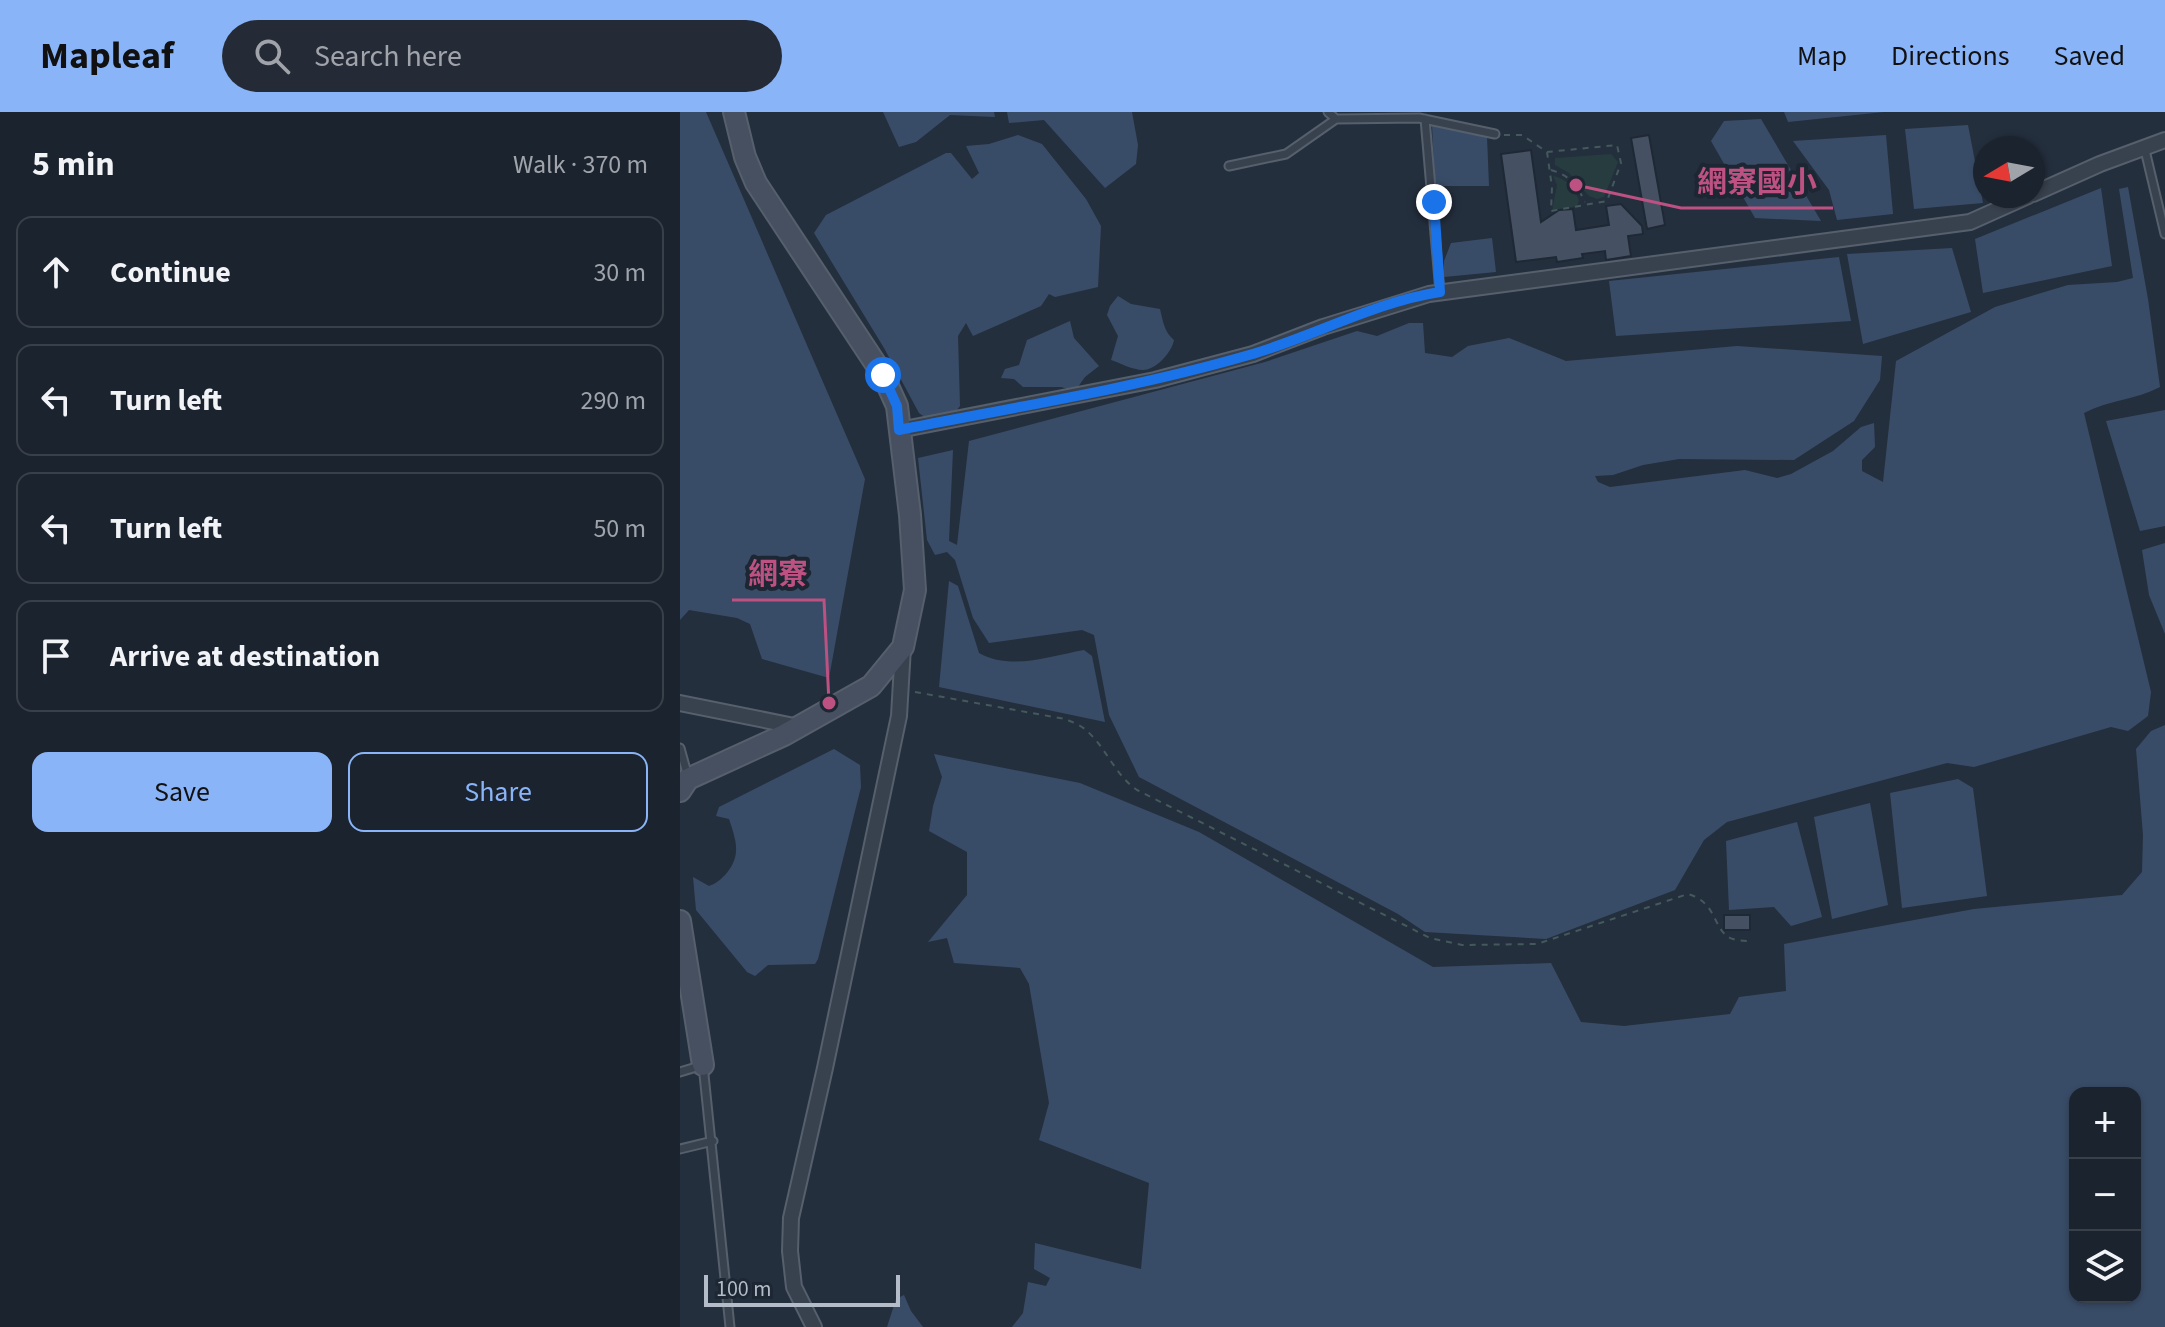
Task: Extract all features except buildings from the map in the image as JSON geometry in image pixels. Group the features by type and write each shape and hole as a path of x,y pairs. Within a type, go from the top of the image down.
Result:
{"main road":[{"path":"684,785 799,727 871,686 903,647 915,590 897,406 883,375 756,183 745,157 734,112"},
{"path":"680,921 703,1065"}],"street":[{"path":"2045,189 2165,140"},
{"path":"899,430 1155,380 1253,354 1323,327 1440,292 1970,222 2002,208"},
{"path":"814,1327 794,1287 790,1251 791,1218 899,716 903,647"},
{"path":"680,703 799,727"}],"lane":[{"path":"1328,112 1336,119"},
{"path":"1229,166 1293,151 1336,119 1425,119 1495,134"},
{"path":"1425,119 1440,292"},
{"path":"2145,150 2165,234"},
{"path":"680,748 684,785"},
{"path":"680,1072 703,1065 730,1327"},
{"path":"680,1149 713,1141"}],"path":[{"path":"1495,134 1522,135 1547,152 1617,145 1621,163 1607,201 1551,211 1547,152"},
{"path":"1550,170 1567,177 1577,186 1586,203"},
{"path":"901,690 1075,723 1098,741 1118,773 1137,790 1430,938 1462,945 1537,944 1688,894 1700,897 1709,905 1723,933 1732,939 1752,941"}],"green space":[{"path":"1611,154 1618,162 1604,197 1597,199 1589,196 1569,173 1555,165 1555,158"},
{"path":"1553,176 1572,187 1579,200 1577,206 1552,211 1557,185"}],"water":[{"path":"680,112 706,112 865,479 829,678 762,659 750,624 737,618 689,610 680,620"},
{"path":"883,112 994,112 995,117 950,115 916,142 899,147"},
{"path":"1007,112 1132,112 1138,145 1136,164 1105,188 1044,120 1009,123"},
{"path":"1784,112 1884,112 1788,122"},
{"path":"1761,119 1821,221 1755,218 1711,141 1724,121"},
{"path":"1432,125 1487,137 1489,186 1435,186"},
{"path":"1968,125 1973,151 1973,204 1914,209 1905,129"},
{"path":"1018,135 1042,144 1086,199 1101,226 1098,287 1055,297 1049,294 1041,306 973,336 966,323 958,336 960,406 952,416 930,421 919,413 884,348 814,233 826,215 946,153 951,153 972,179 979,173 966,146 989,144"},
{"path":"1886,135 1893,214 1837,220 1829,190 1793,141"},
{"path":"2128,187 2160,387 2084,413 2151,692 2148,716 2128,731 2111,727 1974,767 1947,763 1727,822 1704,840 1675,890 1546,939 1425,932 1398,914 1139,777 1109,715 1094,635 1082,630 989,643 973,618 955,560 947,552 935,555 927,540 918,458 953,450 949,541 957,545 969,441 1265,362 1357,331 1377,336 1409,323 1423,323 1425,353 1452,357 1468,346 1509,338 1566,361 1737,346 1882,356 1880,380 1854,421 1794,460 1679,459 1643,465 1613,475 1595,476 1598,482 1610,487 1745,470 1777,478 1791,474 1833,451 1861,427 1874,423 1875,447 1862,460 1862,471 1883,482 1896,361 1995,307 2068,285 2133,278 2119,189"},
{"path":"2101,188 2112,266 1983,293 1975,239"},
{"path":"1492,238 1496,272 1444,277 1444,261 1451,243"},
{"path":"1952,248 1971,312 1863,344 1847,254"},
{"path":"1839,257 1851,321 1616,336 1609,281"},
{"path":"1118,296 1131,304 1160,309 1166,330 1174,340 1167,355 1153,367 1139,370 1111,360 1118,336 1107,315"},
{"path":"1070,321 1074,338 1099,366 1085,377 1075,391 1061,387 1023,387 1014,379 1001,378 1005,369 1019,365 1027,340"},
{"path":"2165,410 2165,526 2140,531 2106,421"},
{"path":"2165,543 2165,634 2149,595 2142,550"},
{"path":"949,581 958,586 979,653 1017,662 1084,650 1092,656 1105,722 939,687"},
{"path":"2165,725 2165,1327 1012,1327 1023,1313 1028,1282 1046,1286 1050,1278 1034,1269 1035,1243 1141,1269 1149,1183 1039,1140 1049,1103 1029,984 1020,968 954,963 947,938 928,942 967,895 967,852 929,831 942,777 934,754 1080,783 1199,832 1433,967 1551,963 1581,1022 1624,1026 1730,1014 1739,997 1786,991 1784,944 1974,909 2122,895 2142,872 2143,835 2136,749 2151,731"},
{"path":"834,749 860,765 861,787 818,959 815,964 768,965 755,976 747,972 696,910 693,877 709,886 723,877 734,862 734,835 729,819 716,816 719,807"},
{"path":"1958,779 1973,788 1987,896 1902,908 1890,793"},
{"path":"1870,803 1888,905 1832,919 1814,817"},
{"path":"1797,822 1822,917 1791,926 1774,907 1729,910 1726,841"},
{"path":"904,1295 923,1327 887,1327 896,1299"}],"place":[{"name":"網寮國小","path":"1576,185"},
{"name":"網寮","path":"829,703"}],"route":[{"path":"883,375 897,406 899,430 1155,380 1253,354 1323,327 1440,292 1434,202"}]}
